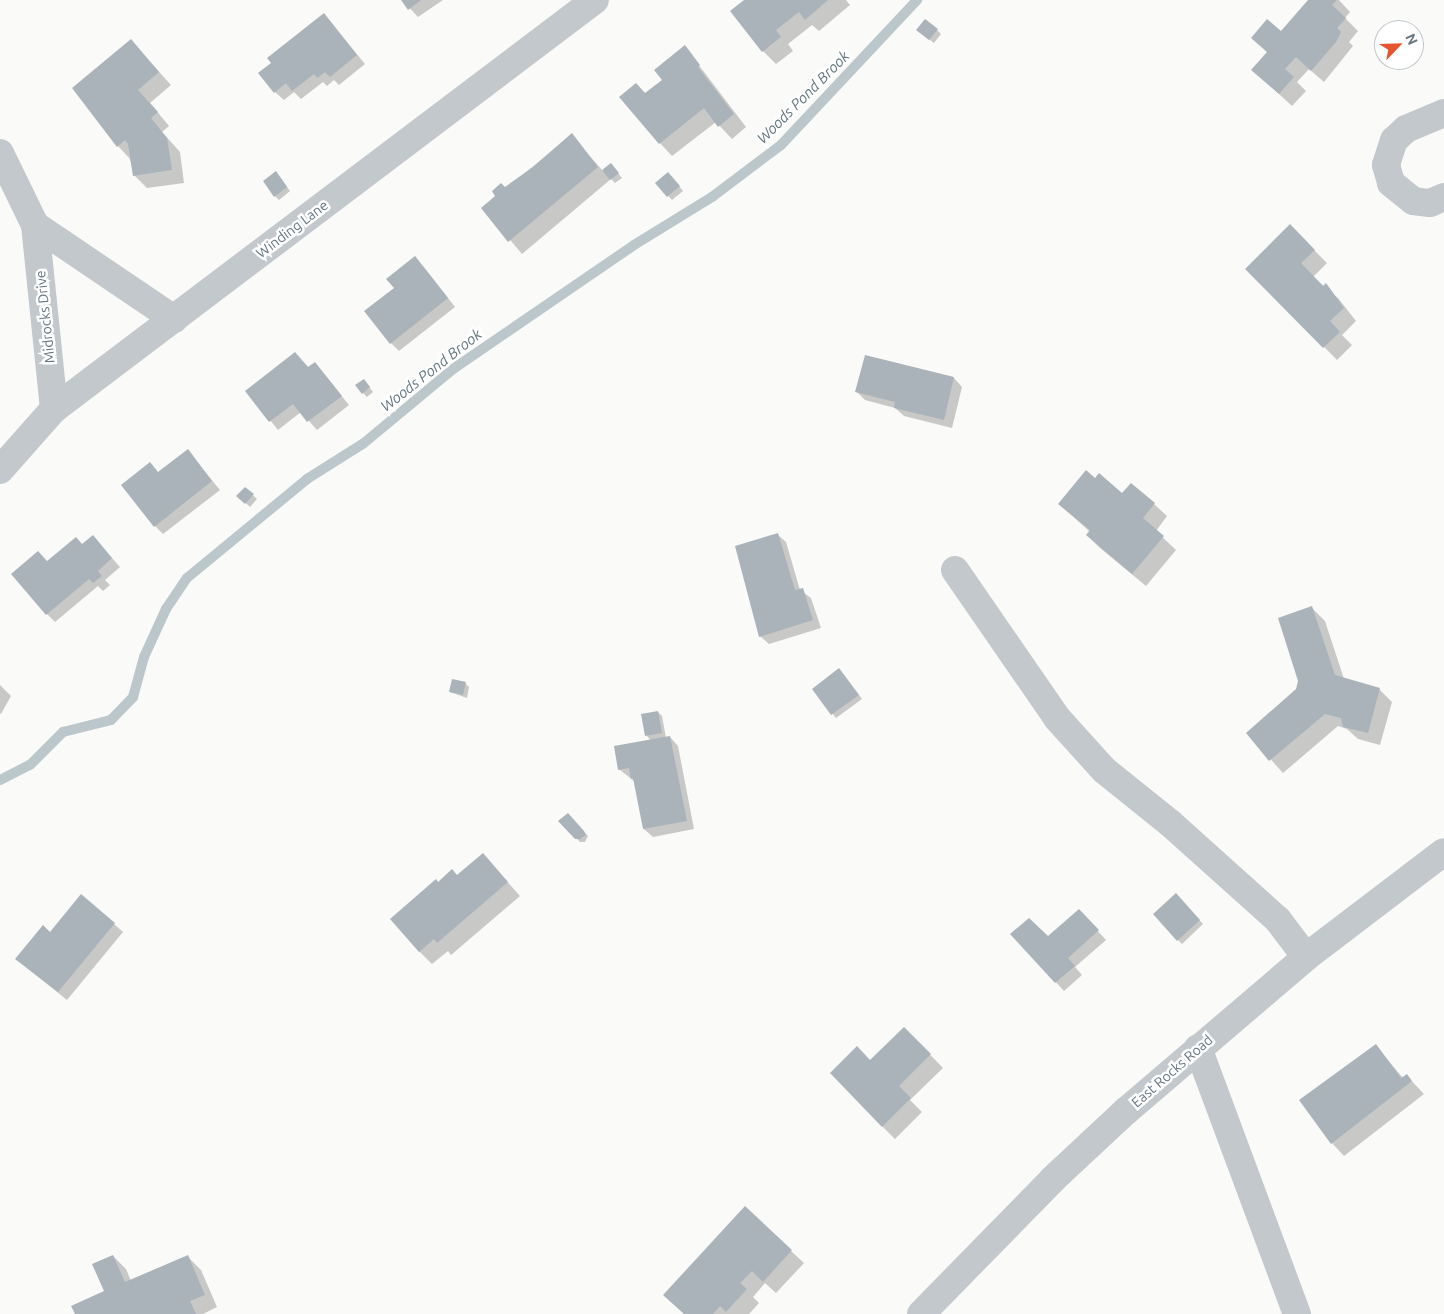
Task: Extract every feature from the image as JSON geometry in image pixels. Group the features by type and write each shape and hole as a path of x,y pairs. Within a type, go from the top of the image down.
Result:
{"street":[{"name":"Winding Lane","path":"0,470 54,409 595,0"},
{"path":"1444,113 1406,129 1394,140 1386,165 1391,183 1413,201 1430,203 1444,197"},
{"name":"Midrocks Drive","path":"0,153 36,225 54,409"},
{"name":"Midrocks Drive","path":"36,225 174,318"},
{"path":"954,570 1057,718 1104,770 1170,823 1278,920 1306,956"},
{"name":"East Rocks Road","path":"921,1314 1053,1179 1198,1048 1306,956 1444,852"},
{"path":"1198,1048 1297,1314"}],"building":[{"path":"401,0 421,0 408,10"},
{"path":"744,0 828,0 805,20 799,12 776,30 781,37 762,52 730,11"},
{"path":"1308,0 1337,0 1332,5 1346,18 1337,28 1341,32 1336,42 1311,71 1296,57 1285,69 1294,77 1279,94 1251,70 1267,52 1251,38 1267,19 1281,31"},
{"path":"324,13 357,55 330,77 325,72 317,78 314,74 292,91 286,83 274,93 258,73 271,63 267,58"},
{"path":"925,19 938,29 929,40 916,30"},
{"path":"131,39 159,72 138,90 158,112 151,118 167,138 172,170 133,176 128,144 125,140 117,147 72,88"},
{"path":"685,45 700,65 698,67 734,114 718,127 704,108 659,144 619,97 636,83 645,93 662,80 654,70"},
{"path":"572,133 598,167 508,242 481,208 495,196 492,191 501,183 505,187 533,167"},
{"path":"611,163 619,173 610,180 602,170"},
{"path":"276,171 287,187 274,197 263,181"},
{"path":"668,172 680,186 667,197 655,183"},
{"path":"1290,224 1315,250 1301,263 1323,286 1326,283 1344,308 1330,321 1340,332 1323,348 1245,269"},
{"path":"415,256 448,298 390,344 364,311 394,288 386,279"},
{"path":"295,352 308,367 315,362 342,396 307,422 293,404 269,422 245,391"},
{"path":"865,355 954,377 944,420 894,408 895,402 855,392"},
{"path":"364,379 370,387 362,394 355,385"},
{"path":"188,449 212,481 154,527 121,485 150,462 158,472"},
{"path":"1086,470 1095,478 1099,473 1122,493 1131,483 1155,503 1143,518 1164,536 1132,574 1086,535 1090,530 1058,504"},
{"path":"245,487 254,494 245,504 236,496"},
{"path":"778,533 795,590 803,588 813,620 759,637 735,546"},
{"path":"93,535 112,558 98,571 102,576 93,583 89,579 46,615 11,574 38,551 47,561 76,537 82,544"},
{"path":"1312,606 1335,675 1380,688 1368,733 1343,727 1341,718 1325,714 1269,761 1246,733 1296,689 1298,681 1278,618"},
{"path":"839,668 859,695 831,715 812,689"},
{"path":"452,679 466,682 463,695 449,692"},
{"path":"658,711 662,733 645,736 641,714"},
{"path":"670,736 687,821 643,829 633,778 631,779 629,768 618,770 614,746"},
{"path":"568,813 586,835 580,839 575,839 558,821"},
{"path":"483,853 508,882 437,943 434,939 419,952 390,919 436,879 438,882 452,869 457,875"},
{"path":"1176,893 1200,920 1177,941 1153,914"},
{"path":"81,894 115,923 58,992 15,959 43,925 50,932"},
{"path":"1079,909 1099,930 1068,958 1075,966 1055,983 1010,934 1029,918 1048,936"},
{"path":"904,1027 931,1054 899,1086 911,1098 882,1127 830,1073 857,1046 870,1060"},
{"path":"1376,1044 1401,1078 1407,1074 1412,1081 1331,1144 1299,1100"},
{"path":"745,1206 792,1250 763,1282 752,1271 740,1283 747,1289 726,1312 720,1306 713,1314 684,1314 663,1295"},
{"path":"113,1255 125,1282 188,1255 205,1295 190,1301 196,1314 75,1314 71,1306 104,1291 92,1264"}],"waterway":[{"name":"Woods Pond Brook","path":"0,780 30,765 63,732 111,720 133,697 144,657 166,609 187,578 307,479 364,443 453,369 634,245 712,197 781,145 917,0"}]}
